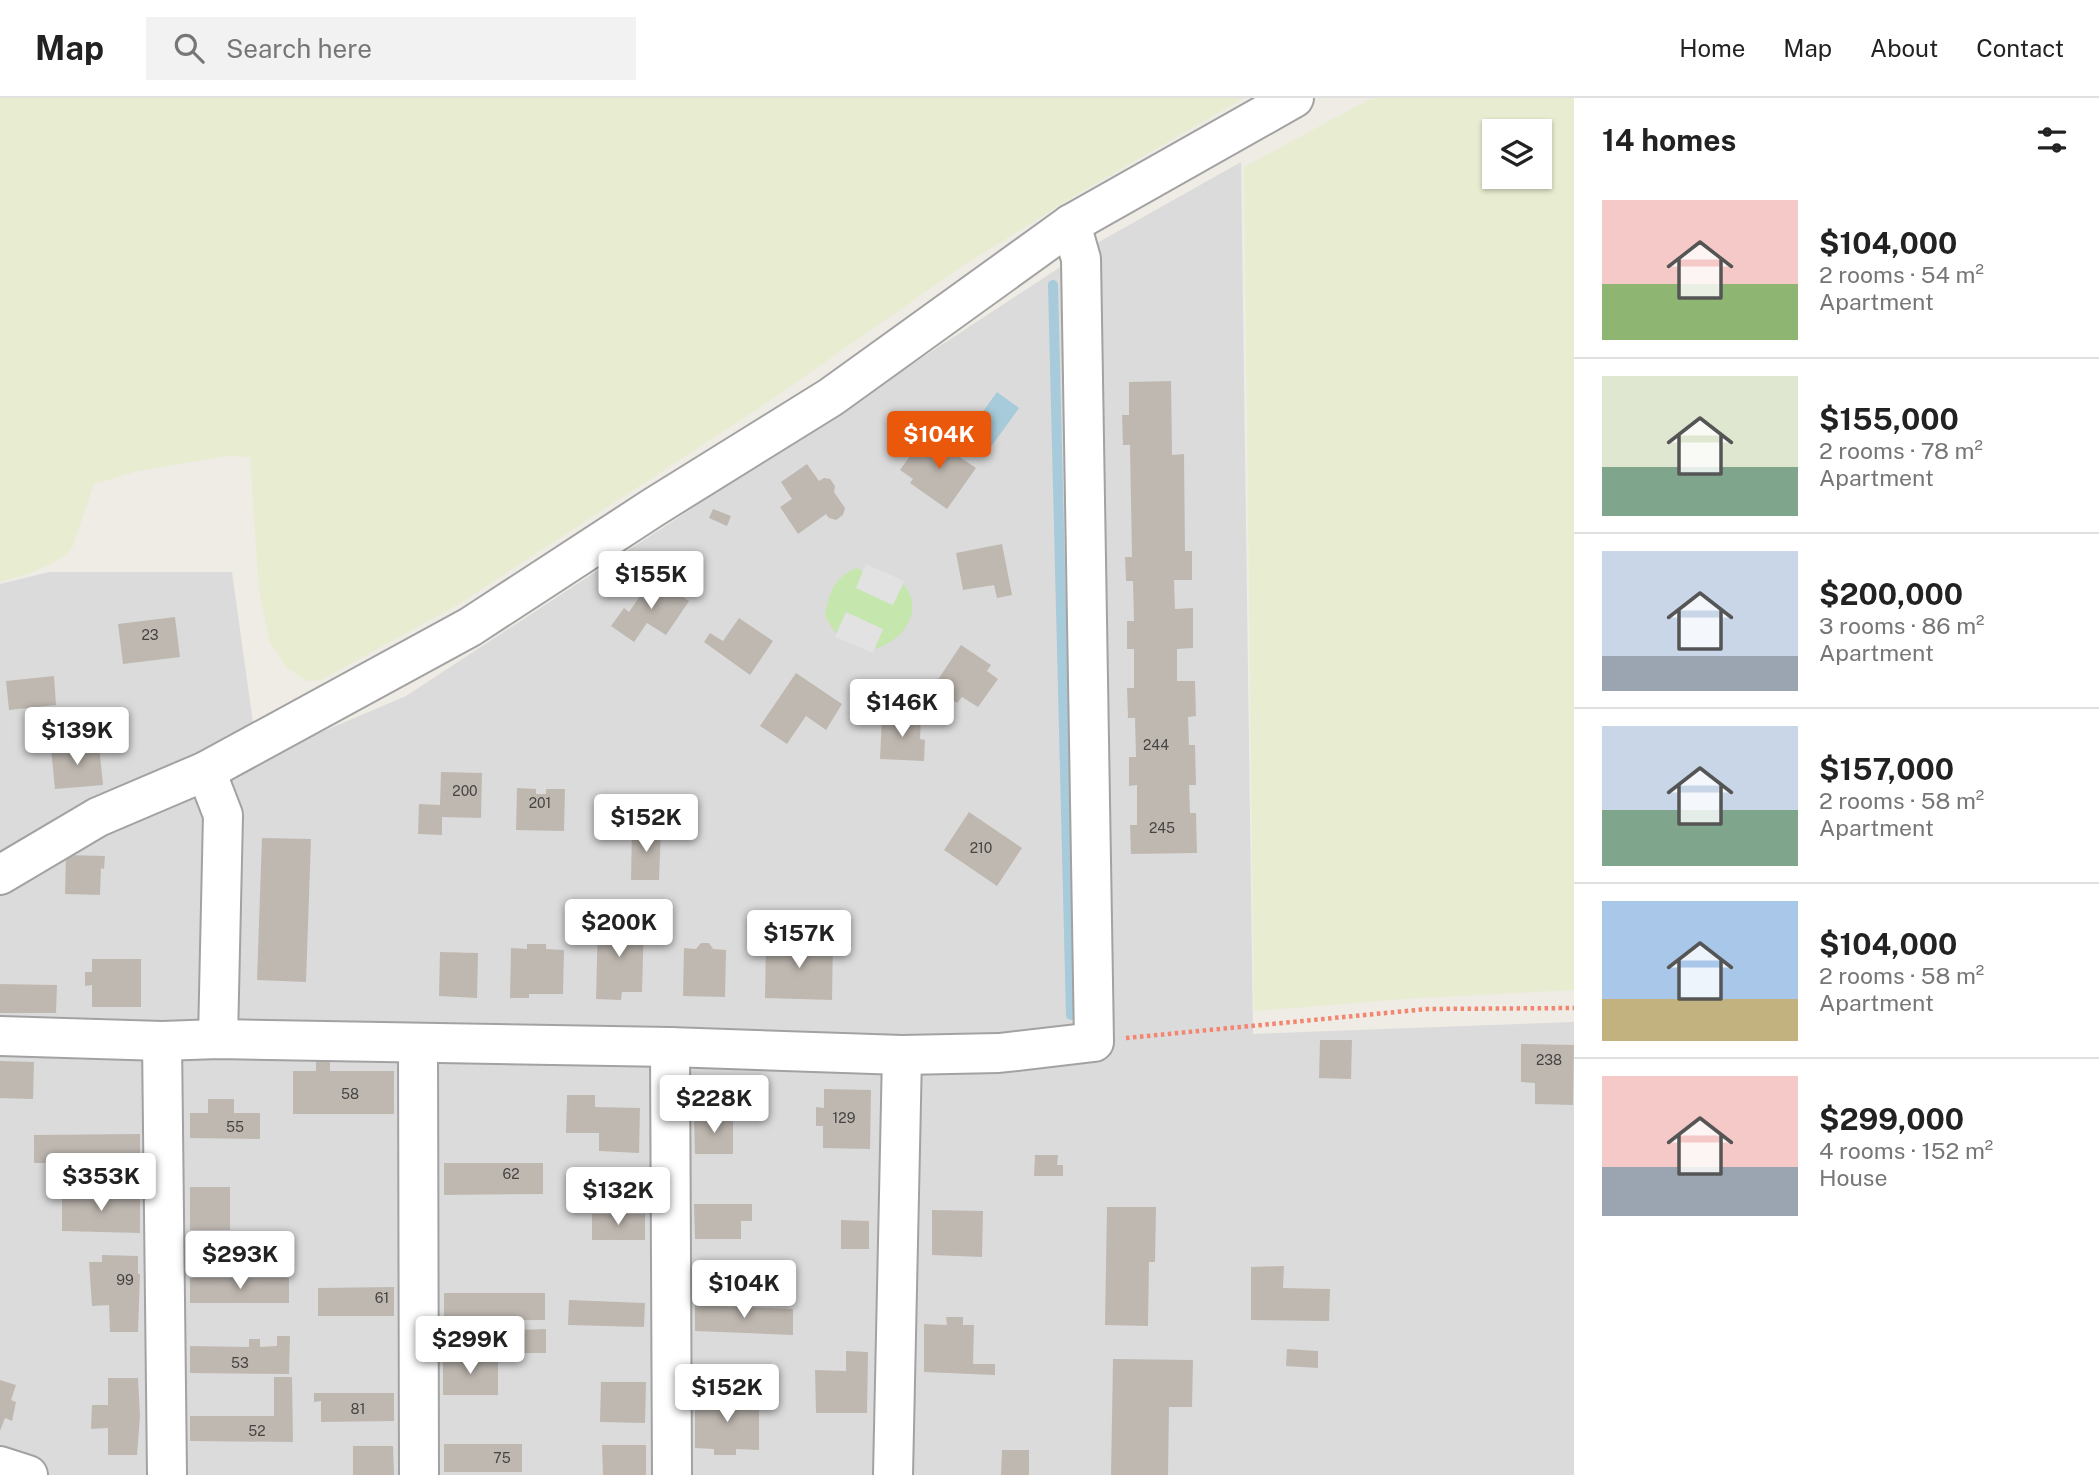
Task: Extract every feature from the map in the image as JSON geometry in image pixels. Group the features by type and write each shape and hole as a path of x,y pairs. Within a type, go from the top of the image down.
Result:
{"street":[{"path":"0,875 99,817 206,771 470,627 654,507 831,397 1071,224 1294,98"},
{"path":"0,1035 162,1041 218,1039 902,1055 999,1053 1094,1042 1081,259 1071,224"},
{"path":"206,771 223,815 218,1039"},
{"path":"162,1041 167,1475"},
{"path":"418,1045 419,1475"},
{"path":"670,1048 672,1475"},
{"path":"893,1475 902,1055"},
{"path":"0,1466 28,1475"}],"path":[{"path":"1094,1042 1427,1009 1574,1009"}],"shaded area":[{"path":"1241,162 1253,1034 1574,1022 1574,1475 0,1475 0,584 49,572 232,572 258,759 406,696 1097,243"},
{"path":"866,564 904,581 893,605 856,588"},
{"path":"846,612 883,629 873,653 835,637"}],"green space":[{"path":"0,98 1244,98 1081,192 964,265 765,404 457,605 321,680 307,681 287,668 270,642 259,592 250,457 228,456 185,463 134,472 94,484 73,546 67,554 49,565 0,582"},
{"path":"1372,98 1574,98 1574,990 1417,998 1254,1011 1244,167"},
{"path":"856,568 863,571 856,588 893,605 903,584 910,594 912,614 908,623 894,639 874,649 883,630 846,612 836,634 825,616 833,587"}],"water":[{"path":"997,392 1019,408 990,448 968,432"}],"building":[{"path":"1171,381 1172,455 1184,454 1185,551 1192,551 1192,580 1174,580 1175,609 1193,608 1193,648 1177,649 1177,681 1195,681 1196,716 1188,717 1189,745 1195,745 1196,785 1189,785 1190,813 1196,813 1197,853 1131,854 1130,825 1137,825 1137,785 1129,786 1129,757 1136,757 1135,718 1128,718 1127,688 1134,688 1134,649 1127,649 1127,621 1134,621 1133,581 1126,581 1125,557 1132,557 1130,445 1123,445 1122,415 1129,415 1129,382"},
{"path":"921,441 933,450 939,442 944,445 953,441 959,445 961,453 958,456 976,468 947,509 910,483 913,479 900,470"},
{"path":"807,464 819,481 830,479 835,486 834,492 845,508 843,515 836,520 826,514 798,534 780,507 792,499 781,482"},
{"path":"713,509 731,516 727,526 709,518"},
{"path":"1002,544 1012,595 997,598 994,585 963,590 956,553"},
{"path":"653,577 689,601 666,635 647,623 634,642 611,626 624,608 629,612"},
{"path":"175,617 180,657 123,664 118,624"},
{"path":"739,618 773,641 750,675 704,642 710,633 723,641"},
{"path":"961,645 991,665 987,671 998,679 978,707 962,697 957,703 933,687"},
{"path":"796,673 842,704 826,730 806,716 787,744 760,726"},
{"path":"54,676 56,705 9,710 6,681"},
{"path":"882,716 921,718 920,739 925,740 924,761 880,759"},
{"path":"99,745 103,785 55,789 51,749"},
{"path":"441,772 482,773 481,818 442,817 442,835 418,834 419,804 440,805"},
{"path":"517,788 536,789 536,794 546,794 546,789 565,789 564,831 516,830"},
{"path":"969,812 1022,848 997,886 944,850"},
{"path":"632,828 661,829 659,880 631,880"},
{"path":"262,838 311,839 306,982 257,980"},
{"path":"66,855 105,856 104,869 101,868 100,895 65,894"},
{"path":"598,921 644,922 642,992 622,992 621,1000 596,999"},
{"path":"766,939 833,941 832,1000 765,998"},
{"path":"701,943 709,943 713,949 726,950 725,997 683,996 684,948 696,949"},
{"path":"527,944 546,944 546,949 564,950 563,994 529,994 529,998 510,998 511,948 527,949"},
{"path":"440,952 478,953 477,998 439,996"},
{"path":"92,959 141,959 141,1007 92,1007 92,985 85,986 85,972 92,972"},
{"path":"0,984 57,985 56,1013 0,1013"},
{"path":"1320,1040 1352,1040 1351,1079 1319,1078"},
{"path":"1521,1044 1574,1045 1573,1105 1535,1104 1535,1083 1521,1082"},
{"path":"316,1060 330,1061 330,1071 394,1071 394,1114 293,1114 293,1071 316,1071"},
{"path":"0,1061 34,1062 33,1099 0,1098"},
{"path":"824,1089 871,1090 870,1149 823,1148 823,1126 816,1126 816,1107 824,1108"},
{"path":"567,1095 595,1095 595,1107 640,1108 639,1153 599,1151 599,1133 566,1133"},
{"path":"208,1099 234,1099 234,1113 260,1113 260,1139 190,1138 190,1113 208,1113"},
{"path":"694,1116 733,1116 733,1154 695,1154"},
{"path":"140,1134 140,1162 34,1163 34,1135"},
{"path":"1035,1155 1058,1155 1057,1165 1063,1165 1063,1176 1034,1176"},
{"path":"444,1163 543,1163 543,1194 444,1195"},
{"path":"190,1187 230,1187 230,1230 190,1230"},
{"path":"62,1194 140,1195 140,1233 62,1231"},
{"path":"694,1204 752,1204 752,1221 741,1221 741,1239 695,1239"},
{"path":"1107,1207 1156,1207 1155,1262 1149,1262 1148,1326 1105,1325"},
{"path":"932,1210 983,1211 982,1257 932,1255"},
{"path":"592,1214 645,1214 645,1240 592,1240"},
{"path":"841,1220 869,1221 869,1249 841,1249"},
{"path":"102,1255 138,1256 138,1332 110,1332 109,1305 92,1306 89,1262 102,1262"},
{"path":"1284,1266 1283,1288 1330,1289 1329,1321 1251,1320 1251,1267"},
{"path":"190,1278 289,1278 289,1303 190,1303"},
{"path":"394,1287 394,1316 318,1316 318,1288"},
{"path":"444,1293 545,1293 545,1320 444,1321"},
{"path":"569,1300 645,1303 644,1327 568,1325"},
{"path":"695,1305 793,1309 793,1335 695,1331"},
{"path":"946,1317 963,1317 963,1325 974,1325 973,1364 995,1364 995,1375 924,1372 924,1324 947,1325"},
{"path":"546,1329 546,1353 515,1353 515,1330"},
{"path":"277,1336 290,1336 289,1374 190,1373 190,1346 249,1347 249,1339 260,1339 260,1347 277,1346"},
{"path":"1287,1349 1318,1351 1318,1368 1286,1366"},
{"path":"846,1351 868,1352 867,1413 816,1413 815,1370 846,1371"},
{"path":"443,1356 498,1356 498,1395 443,1395"},
{"path":"1113,1359 1193,1360 1192,1407 1169,1407 1168,1475 1111,1475"},
{"path":"274,1377 292,1377 293,1442 190,1441 190,1416 274,1416"},
{"path":"108,1378 138,1378 140,1416 137,1455 108,1455 108,1428 91,1429 92,1405 108,1405"},
{"path":"0,1380 16,1385 11,1400 16,1402 12,1421 5,1418 0,1431"},
{"path":"601,1382 646,1382 645,1423 600,1422"},
{"path":"314,1393 394,1393 394,1421 321,1422 321,1401 314,1402"},
{"path":"695,1397 759,1398 759,1450 736,1449 736,1455 714,1455 714,1449 695,1448"},
{"path":"444,1444 522,1444 522,1472 444,1472"},
{"path":"602,1445 646,1445 646,1475 603,1475"},
{"path":"353,1446 393,1446 394,1475 353,1475"},
{"path":"1002,1450 1029,1450 1029,1475 1001,1475"}],"waterway":[{"path":"1053,285 1071,1015"}]}
